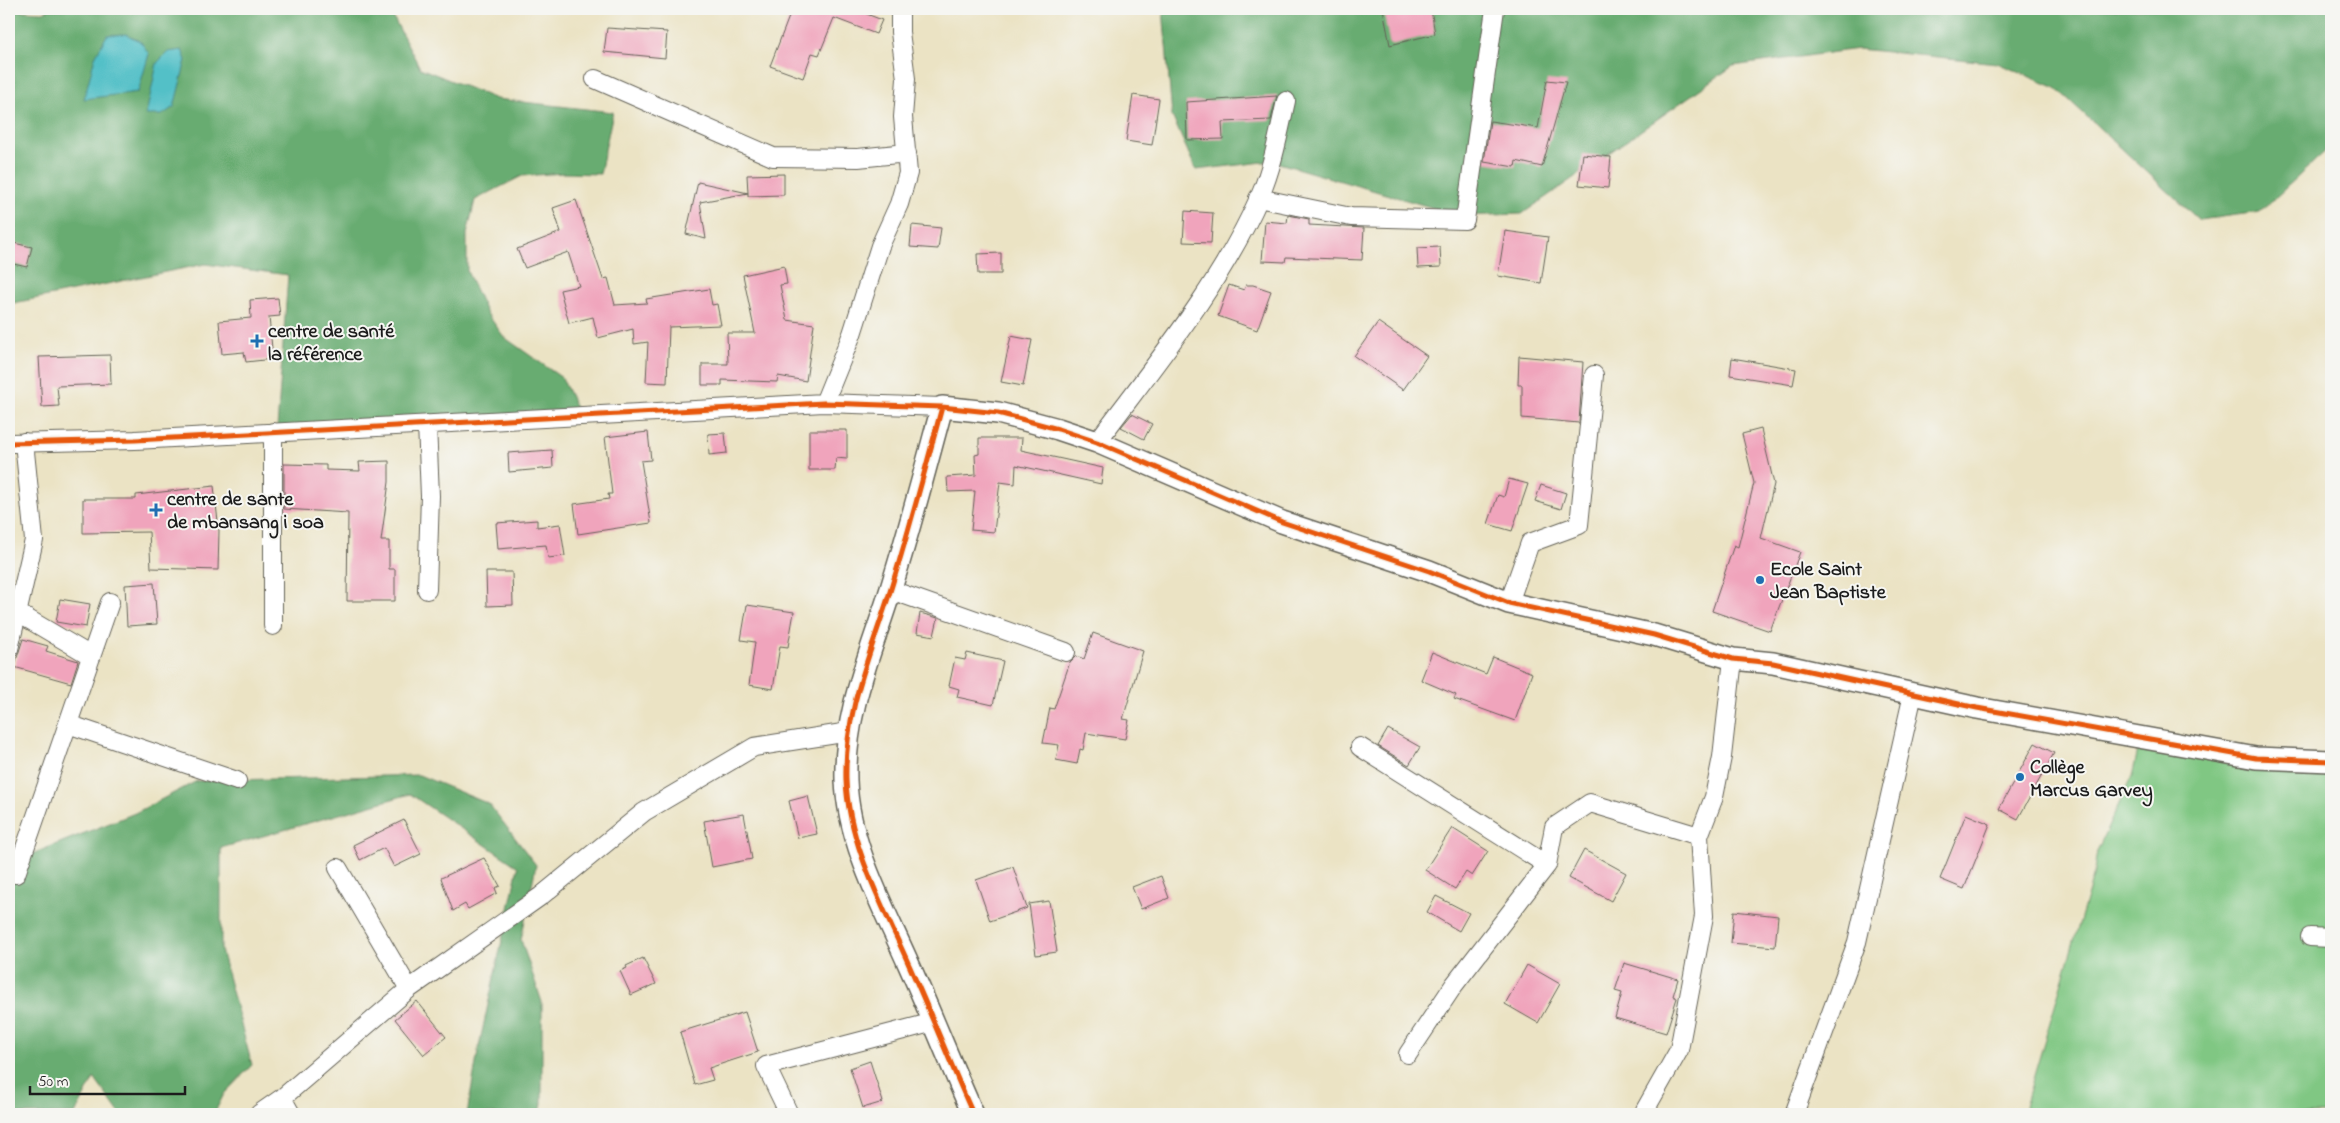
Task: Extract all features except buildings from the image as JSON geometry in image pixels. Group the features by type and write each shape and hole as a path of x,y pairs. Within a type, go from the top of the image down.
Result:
{"street":[{"path":"824,403 852,334 880,246 899,204 908,174 903,117 906,79 900,32 900,9"},
{"path":"1258,198 1351,218 1464,220 1495,9"},
{"path":"595,79 773,157 858,158 907,153"},
{"path":"1098,442 1175,338 1216,275 1258,198 1276,144 1286,101"},
{"path":"1509,603 1530,543 1579,525 1594,375"},
{"path":"9,649 34,540 16,443 135,440 824,403 942,407 998,413 1098,442 1282,522 1429,571 1509,603 1654,635 1733,659 1773,663 1977,708 2256,758 2331,761"},
{"path":"942,407 891,590 860,678 849,732 846,780 853,827 878,899 934,1022 973,1114"},
{"path":"427,424 430,496 428,590"},
{"path":"273,432 273,626"},
{"path":"891,590 1066,652"},
{"path":"16,874 110,602"},
{"path":"18,613 92,656"},
{"path":"1645,1110 1679,1050 1704,916 1699,836 1714,797 1722,757 1733,659"},
{"path":"1794,1114 1857,942 1913,694"},
{"path":"68,724 237,782"},
{"path":"259,1114 282,1098 409,989 541,896 644,812 754,747 849,732"},
{"path":"1360,747 1547,865"},
{"path":"1408,1054 1454,985 1547,865 1554,827 1590,803 1699,836"},
{"path":"338,868 409,989"},
{"path":"2310,937 2331,938"},
{"path":"788,1114 766,1066 934,1022"},
{"path":"282,1098 291,1114"}],"green space":[{"path":"50,9 389,9 420,68 496,99 613,112 600,174 564,173 522,176 475,200 467,234 467,271 486,312 504,337 562,378 581,418 277,428 288,275 205,264 9,304 9,10 43,12"},
{"path":"1163,9 2331,9 2331,146 2260,212 2199,220 2056,88 1997,63 1858,49 1733,66 1522,214 1461,216 1272,161 1196,170 1172,116"},
{"path":"2141,738 2331,761 2331,1114 2029,1114 2025,1106 2093,877 2097,851 2132,776"},
{"path":"419,775 489,804 536,865 521,940 542,1002 542,1103 540,1114 467,1114 479,1046 518,867 410,794 221,848 221,950 252,1065 224,1094 214,1114 120,1114 94,1078 75,1114 9,1114 9,863 135,813 197,781"}],"water":[{"path":"126,34 141,42 149,54 138,92 84,99 95,57 107,35"},
{"path":"182,50 186,60 174,107 162,115 146,115 157,63 168,52"}],"cycle path":[{"path":"9,443 135,440 824,403 942,407 998,413 1058,429 1097,442 1282,522 1429,571 1509,603 1654,635 1733,659 1773,663 1977,708 2256,758 2331,761"},
{"path":"942,407 900,560 861,679 850,728 846,780 848,804 860,852 973,1114"}],"place":[{"name":"centre de santé la référence","path":"257,341"},
{"name":"centre de sante de mbansang i soa","path":"156,510"},
{"name":"Ecole Saint Jean Baptiste","path":"1760,580"},
{"name":"Collège Marcus Garvey","path":"2020,777"}]}
